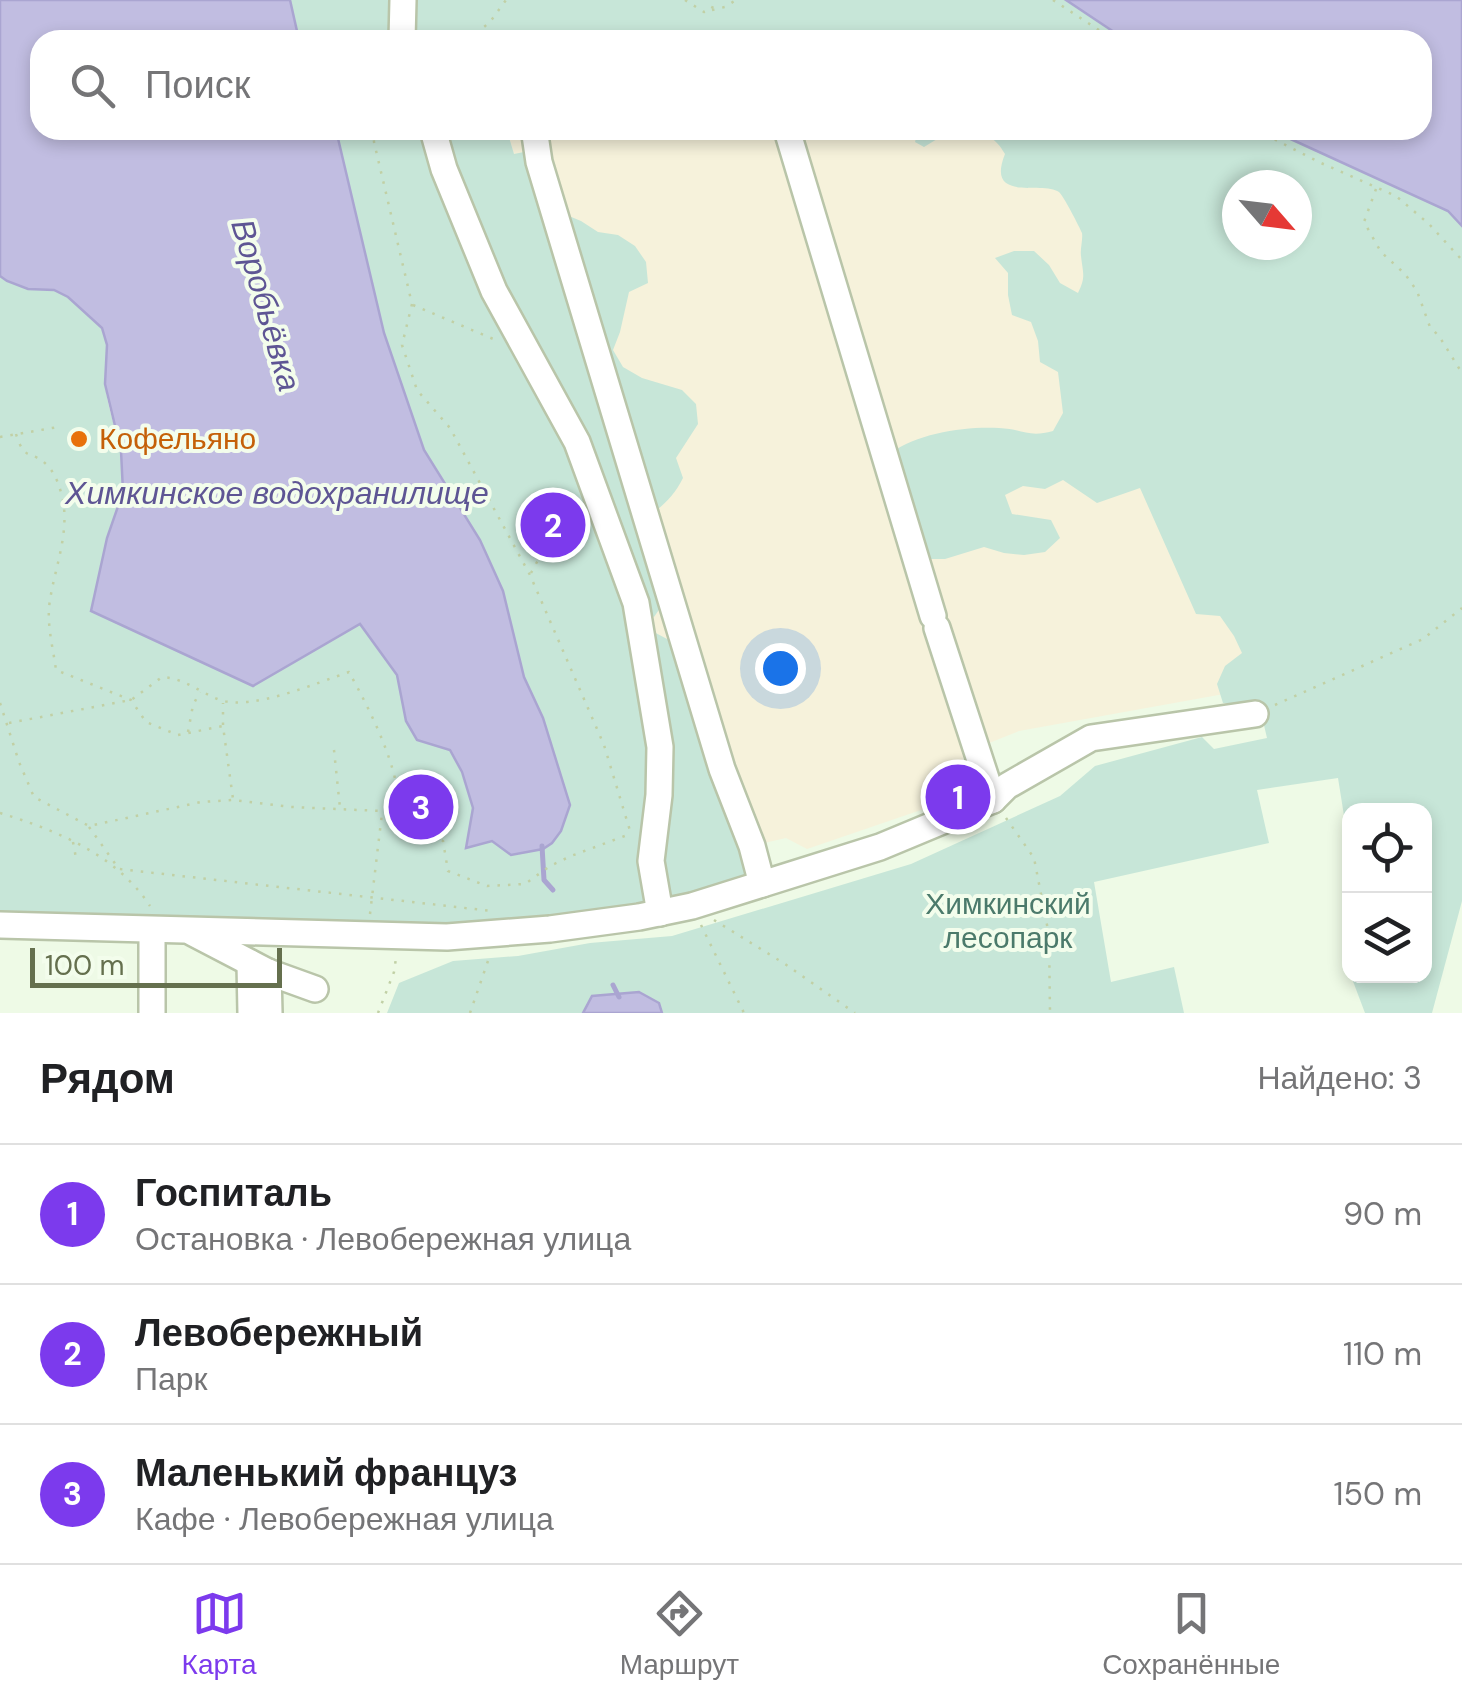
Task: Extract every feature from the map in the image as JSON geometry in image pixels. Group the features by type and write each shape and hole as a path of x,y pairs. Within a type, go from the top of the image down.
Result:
{"street":[{"path":"402,30 403,0"},
{"path":"435,140 494,290 577,442 636,603 660,747 651,861 660,913"},
{"path":"536,140 538,162 722,769 752,846 762,884"},
{"path":"791,140 935,622 1000,793"},
{"path":"0,925 447,938 550,929 660,913 880,847 1000,793 1091,738 1255,714"},
{"path":"152,1013 156,930"},
{"path":"188,931 259,967 315,989"},
{"path":"251,1013 259,967"},
{"path":"259,967 270,1013"}],"path":[{"path":"480,30 506,0"},
{"path":"685,0 704,12 736,0"},
{"path":"711,10 716,0"},
{"path":"1053,0 1099,30"},
{"path":"89,826 201,802 234,800 340,811 382,811 443,841 448,871 487,886 525,884 571,856 631,834 604,745 530,575 450,428 417,390 402,346 412,304 374,140"},
{"path":"1275,140 1396,196 1462,260"},
{"path":"1377,187 1364,222 1381,252 1406,274 1417,291 1430,327 1462,373"},
{"path":"412,304 491,339 525,347"},
{"path":"0,437 58,427"},
{"path":"16,434 26,455 48,466 58,481 63,503 64,530 48,621 56,670 131,700 146,722 178,736 223,726"},
{"path":"530,575 587,469"},
{"path":"1255,714 1423,639 1462,608"},
{"path":"8,724 131,700 162,676 175,678 223,701 249,702 349,672 388,758 401,800 398,820"},
{"path":"188,734 193,705 201,690"},
{"path":"223,701 234,800"},
{"path":"0,702 34,796 89,826 118,869 501,912"},
{"path":"334,750 340,811"},
{"path":"1000,793 1034,858 1049,935 1050,1013"},
{"path":"370,923 382,811"},
{"path":"0,813 44,826 118,869 148,903 156,916 156,930"},
{"path":"73,841 76,858"},
{"path":"692,906 854,1012"},
{"path":"692,906 744,1013"},
{"path":"378,1013 394,972 396,936"},
{"path":"470,1013 490,956"}],"shaded area":[{"path":"510,140 1133,140 1222,230 1222,260 1247,260 1462,576 1224,694 1019,731 964,753 959,797 807,849 786,838 738,849 669,641 649,630 589,370 524,152 514,154"}],"green space":[{"path":"290,0 1066,0 1111,30 297,30"},
{"path":"338,140 510,140 514,154 524,152 540,204 598,232 618,235 635,246 646,262 648,283 629,292 613,350 623,367 642,378 682,390 696,404 698,424 676,458 683,478 679,485 641,521 665,601 654,617 650,614 650,630 669,640 748,880 639,911 509,926 0,915 0,276 17,285 66,296 104,333 106,390 122,465 118,512 253,686 360,623 397,675 406,721 450,750 473,808 492,841 512,855 543,849 561,831 570,805 480,540 424,450 384,333"},
{"path":"916,140 935,140 924,147"},
{"name":"Химкинский лесопарк","path":"993,140 1293,140 1448,211 1462,226 1462,901 1432,1013 1365,1013 1354,983 1432,983 1432,803 1342,803 1338,778 1257,790 1269,843 1094,882 1111,982 1174,967 1184,1013 387,1013 399,983 453,961 672,936 911,864 1060,796 1095,766 1202,737 1214,749 1267,738 1259,704 1223,703 1217,684 1225,666 1242,653 1220,616 1196,614 1140,488 1097,503 1063,480 1045,489 1023,486 1005,495 1012,514 1051,520 1060,538 1045,552 1024,555 984,547 945,559 924,559 891,453 915,440 957,430 999,428 1037,434 1053,431 1063,413 1058,372 1040,362 1031,322 1012,315 1008,273 995,258 1014,251 1034,251 1060,283 1078,293 1083,279 1082,233 1059,192 1009,185 1003,179 1002,148"}],"water":[{"name":"Химкинское водохранилище","path":"0,0 290,0 297,30 30,30 30,140 338,140 384,333 424,450 480,540 503,591 524,677 543,718 570,805 552,843 543,849 511,855 492,841 466,848 473,808 462,772 450,750 417,740 406,721 397,675 360,624 253,686 91,611 107,538 123,492 121,451 105,384 107,345 102,328 68,297 54,290 28,289 0,276"},
{"path":"1066,0 1462,0 1462,226 1448,211 1293,140 1432,140 1432,30 1111,30"},
{"path":"639,992 659,1003 662,1013 583,1013 592,996"}],"waterway":[{"name":"Воробьёвка","path":"542,846 544,880 553,890"},
{"name":"Воробьёвка","path":"613,985 619,997"}],"place":[{"name":"Кофельяно","path":"79,439"},
{"name":"Левобережный","path":"553,525"},
{"name":"Госпиталь","path":"958,797"},
{"name":"Маленький француз","path":"421,807"}]}
